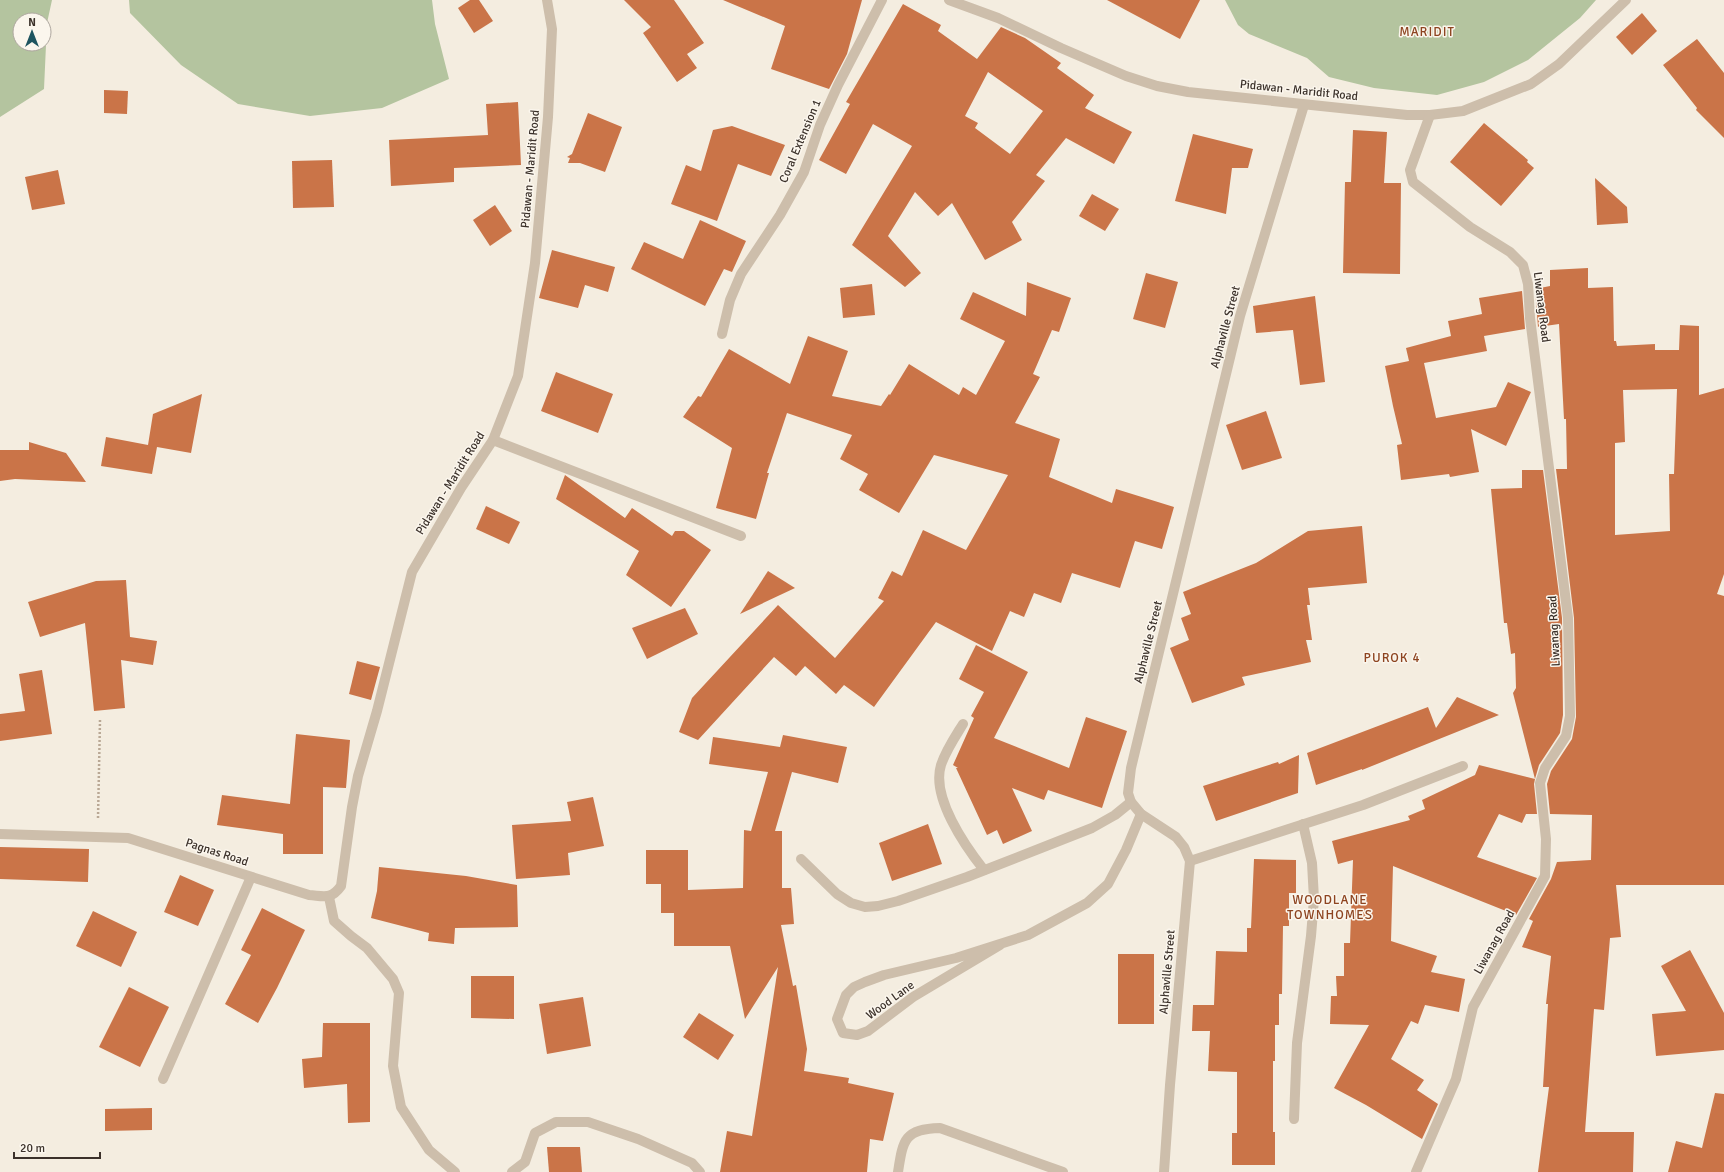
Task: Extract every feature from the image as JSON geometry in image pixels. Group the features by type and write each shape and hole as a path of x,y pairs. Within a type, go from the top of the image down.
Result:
{"street":[{"name":"Pidawan - Maridit Road","path":"329,897 336,893 341,886 358,776 377,711 412,572 458,494 493,440 518,376 536,263 548,117 552,29 547,0"},
{"name":"Coral Extension 1","path":"722,334 730,300 741,274 780,215 804,172 820,125 838,85 882,0"},
{"name":"Pidawan - Maridit Road","path":"949,0 998,18 1061,48 1126,76 1157,86 1188,92 1240,96 1304,105 1407,115 1430,115 1463,111 1500,98 1531,84 1559,64 1626,0"},
{"name":"Alphaville Street","path":"1131,802 1128,793 1131,768 1238,324 1304,105"},
{"name":"Liwanag Road","path":"1416,1171 1456,1079 1473,1007 1546,876 1546,839 1540,783 1546,768 1566,736 1570,716 1568,618 1530,318 1528,284 1523,265 1510,252 1470,227 1413,182 1410,170 1430,115"},
{"path":"493,440 741,536"},
{"path":"963,724 948,748 941,766 940,787 944,802 965,845 984,870"},
{"path":"801,859 836,894 851,903 865,907 878,906 898,901 984,870 1092,828 1115,815 1131,802 1141,814 1176,837 1184,847 1190,861 1363,805 1463,766"},
{"name":"Wood Lane","path":"1000,945 912,997 868,1031 857,1035 843,1033 838,1019 846,995 854,987 884,975 956,958 1028,935 1087,903 1108,884 1126,850 1141,814"},
{"path":"1294,1119 1297,1043 1311,936 1314,899 1312,863 1303,824"},
{"name":"Pagnas Road","path":"0,834 128,838 308,895 329,897"},
{"name":"Alphaville Street","path":"1164,1172 1170,1085 1190,861"},
{"path":"163,1079 251,877"},
{"path":"329,897 334,921 367,948 393,979 399,993 393,1066 401,1108 429,1150 455,1172"},
{"path":"512,1172 525,1162 536,1133 556,1122 588,1122 638,1139 692,1163 700,1172"},
{"path":"898,1172 901,1150 907,1137 922,1128 940,1128 1062,1172"}],"path":[{"path":"98,837 100,720"}],"green space":[{"path":"0,0 52,0 49,12 12,12 12,52 46,52 44,89 0,117"},
{"path":"129,0 432,0 435,24 449,79 382,108 310,116 238,104 181,65 130,13"},
{"path":"1225,0 1596,0 1580,18 1528,60 1484,82 1437,95 1374,88 1329,77 1307,58 1249,34 1238,25"}],"building":[{"path":"470,0 479,0 493,21 474,33 458,8"},
{"path":"624,0 674,0 704,43 687,54 697,68 677,82 643,33 651,27"},
{"path":"723,0 862,0 847,54 829,89 771,69 785,26"},
{"path":"1107,0 1200,0 1180,39"},
{"path":"903,4 941,25 938,31 977,59 1001,27 1025,38 1061,63 1057,68 1094,95 1085,108 1132,132 1114,164 1066,138 1036,175 1045,181 1012,222 1022,240 985,260 952,203 938,216 915,192 888,236 921,273 905,287 852,245 912,146 873,124 846,174 819,160 850,104 846,102","holes":["988,72 1043,111 1010,154 975,128 978,123 965,116"]},
{"path":"1642,13 1657,31 1632,55 1616,37"},
{"path":"1697,39 1724,73 1724,138 1696,110 1697,108 1663,65"},
{"path":"104,90 128,91 127,114 104,113"},
{"path":"518,102 521,165 454,168 454,182 391,186 389,140 488,135 486,104"},
{"path":"588,113 622,127 605,172 580,163 568,163 570,158 567,157 572,154"},
{"path":"1484,123 1528,160 1527,162 1534,168 1501,206 1450,162"},
{"path":"732,126 785,145 771,176 738,164 717,221 671,204 686,165 701,171 713,130"},
{"path":"1353,130 1387,132 1384,183 1401,183 1400,274 1343,273 1345,182 1351,182"},
{"path":"1193,134 1253,149 1248,168 1232,168 1226,214 1175,201"},
{"path":"332,160 334,207 293,208 292,161"},
{"path":"58,170 65,204 32,210 25,177"},
{"path":"1595,178 1627,207 1628,223 1597,225"},
{"path":"1092,194 1119,209 1105,231 1079,216"},
{"path":"495,205 512,231 490,246 473,220"},
{"path":"700,220 746,241 732,272 724,269 705,306 631,269 644,242 683,259"},
{"path":"552,250 615,267 608,292 585,285 578,308 539,298"},
{"path":"1588,268 1588,288 1613,287 1614,341 1616,341 1617,346 1655,344 1655,350 1679,350 1680,325 1699,326 1699,395 1724,388 1724,574 1717,594 1724,596 1724,885 1616,885 1621,937 1610,938 1604,1010 1594,1009 1585,1132 1634,1132 1633,1172 1538,1172 1549,1087 1543,1087 1548,1004 1546,1004 1551,956 1522,947 1533,921 1529,919 1551,879 1557,862 1591,860 1592,815 1550,814 1547,784 1551,771 1572,739 1576,717 1574,618 1556,469 1567,469 1566,419 1564,419 1559,324 1538,327 1535,289 1550,286 1550,270","holes":["1677,389 1674,474 1669,474 1670,531 1615,535 1615,443 1625,442 1623,390"]},
{"path":"1146,273 1178,282 1165,328 1133,319"},
{"path":"1027,282 1071,298 1059,332 1052,330 1033,374 1040,377 1015,423 1060,439 1049,477 1112,503 1116,489 1174,507 1162,549 1135,541 1120,588 1072,573 1061,603 1034,593 1024,617 1010,611 992,651 936,622 874,707 844,685 836,694 805,666 796,676 774,657 698,740 679,732 692,698 778,605 835,658 884,601 878,598 892,571 902,576 923,530 966,550 1008,475 934,455 899,513 859,490 868,474 840,459 852,435 787,413 767,473 769,473 756,519 716,508 732,448 683,417 698,396 701,397 729,349 790,384 808,336 848,351 832,396 881,406 889,394 890,395 909,364 959,395 963,387 976,395 1005,341 960,319 973,292 1026,316"},
{"path":"872,284 875,315 843,318 840,288"},
{"path":"1522,291 1525,329 1484,336 1487,351 1424,363 1436,418 1496,407 1508,382 1531,392 1506,446 1471,429 1479,472 1450,477 1449,474 1401,480 1397,445 1402,444 1385,366 1409,361 1406,348 1451,336 1448,321 1482,314 1479,298"},
{"path":"1315,296 1325,382 1300,385 1293,330 1256,333 1253,306"},
{"path":"556,372 613,394 598,433 541,411"},
{"path":"202,394 191,453 157,447 152,474 101,466 106,437 148,445 153,414"},
{"path":"1266,411 1282,458 1242,470 1226,425"},
{"path":"29,442 66,453 86,482 15,479 0,481 0,450 29,450"},
{"path":"1522,470 1543,470 1562,618 1563,715 1560,733 1539,765 1535,779 1513,693 1516,688 1515,653 1511,654 1507,623 1504,623 1491,489 1522,488"},
{"path":"565,475 625,518 632,508 672,536 675,531 684,531 711,550 671,607 626,575 639,551 556,499"},
{"path":"486,506 520,522 509,544 476,529"},
{"path":"1362,526 1367,583 1308,588 1310,605 1307,605 1312,640 1306,640 1311,662 1242,677 1245,685 1192,703 1170,648 1189,640 1181,618 1191,614 1183,592 1256,563 1308,531"},
{"path":"768,571 795,588 740,614"},
{"path":"126,580 130,637 157,641 153,665 121,660 125,708 94,711 85,623 40,637 28,602 96,581"},
{"path":"685,608 698,634 647,659 632,628"},
{"path":"976,645 1028,672 994,738 1069,768 1086,717 1127,731 1102,808 1048,790 1044,800 1012,788 1032,831 1003,844 997,830 987,835 956,768 958,768 953,765 974,718 971,716 984,692 959,679"},
{"path":"357,661 380,667 371,700 349,694"},
{"path":"42,670 52,734 0,741 0,714 25,711 19,674"},
{"path":"1457,697 1499,715 1362,770 1316,785 1307,753 1428,707 1436,728"},
{"path":"296,734 350,740 346,788 323,787 323,854 283,854 283,834 217,825 222,795 290,804"},
{"path":"783,735 847,747 838,783 792,772 775,831 782,831 782,888 791,888 794,924 781,925 793,986 796,985 807,1049 804,1071 849,1078 848,1083 894,1093 883,1141 870,1139 867,1172 720,1172 727,1131 752,1136 778,967 745,1019 730,946 674,946 674,913 661,913 661,884 646,884 646,850 688,850 688,890 743,888 744,830 751,831 768,772 709,764 713,737 780,747"},
{"path":"1299,755 1298,793 1216,821 1203,786 1278,762 1279,764"},
{"path":"1479,765 1535,779 1534,784 1537,814 1526,814 1522,823 1499,814 1477,857 1537,878 1516,915 1393,866 1391,941 1437,956 1431,972 1465,979 1459,1012 1425,1005 1418,1024 1411,1021 1391,1059 1424,1080 1417,1090 1438,1104 1422,1139 1366,1105 1334,1088 1369,1025 1330,1024 1331,996 1337,996 1336,976 1344,976 1344,943 1350,943 1353,860 1338,864 1332,841 1410,820 1408,816 1425,809 1422,800 1475,775"},
{"path":"593,797 604,846 568,853 570,875 516,879 512,825 571,821 567,802"},
{"path":"928,824 942,864 892,881 879,843"},
{"path":"0,847 89,849 88,882 0,879"},
{"path":"1254,859 1296,860 1296,893 1289,893 1289,926 1283,926 1282,994 1279,994 1279,1025 1275,1025 1275,1061 1273,1061 1273,1132 1275,1132 1275,1165 1232,1165 1232,1133 1237,1133 1237,1072 1208,1071 1210,1031 1192,1031 1193,1005 1214,1005 1216,951 1247,952 1247,928 1251,928"},
{"path":"379,867 466,876 517,885 518,927 455,928 454,944 428,941 429,933 371,918 377,891"},
{"path":"180,875 214,890 198,926 164,912"},
{"path":"262,908 305,930 258,1023 225,1004 251,955 241,950"},
{"path":"93,911 137,932 121,967 76,946"},
{"path":"1690,950 1724,1013 1724,1050 1656,1056 1652,1014 1686,1011 1661,966"},
{"path":"1118,954 1154,954 1154,1024 1118,1024"},
{"path":"471,976 514,976 514,1019 471,1018"},
{"path":"129,987 169,1007 140,1067 99,1047"},
{"path":"583,997 591,1046 547,1054 539,1004"},
{"path":"699,1013 734,1035 718,1060 683,1037"},
{"path":"323,1023 370,1023 370,1122 348,1123 347,1084 304,1088 302,1059 322,1057"},
{"path":"1715,1093 1724,1094 1724,1172 1668,1172 1676,1141 1702,1148"},
{"path":"152,1108 152,1130 105,1131 105,1109"},
{"path":"547,1147 580,1147 582,1172 549,1172"}],"district":[{"name":"MARIDIT","path":"1427,31"},
{"name":"PUROK 4","path":"1392,657"},
{"name":"WOODLANE TOWNHOMES","path":"1330,906"}]}
